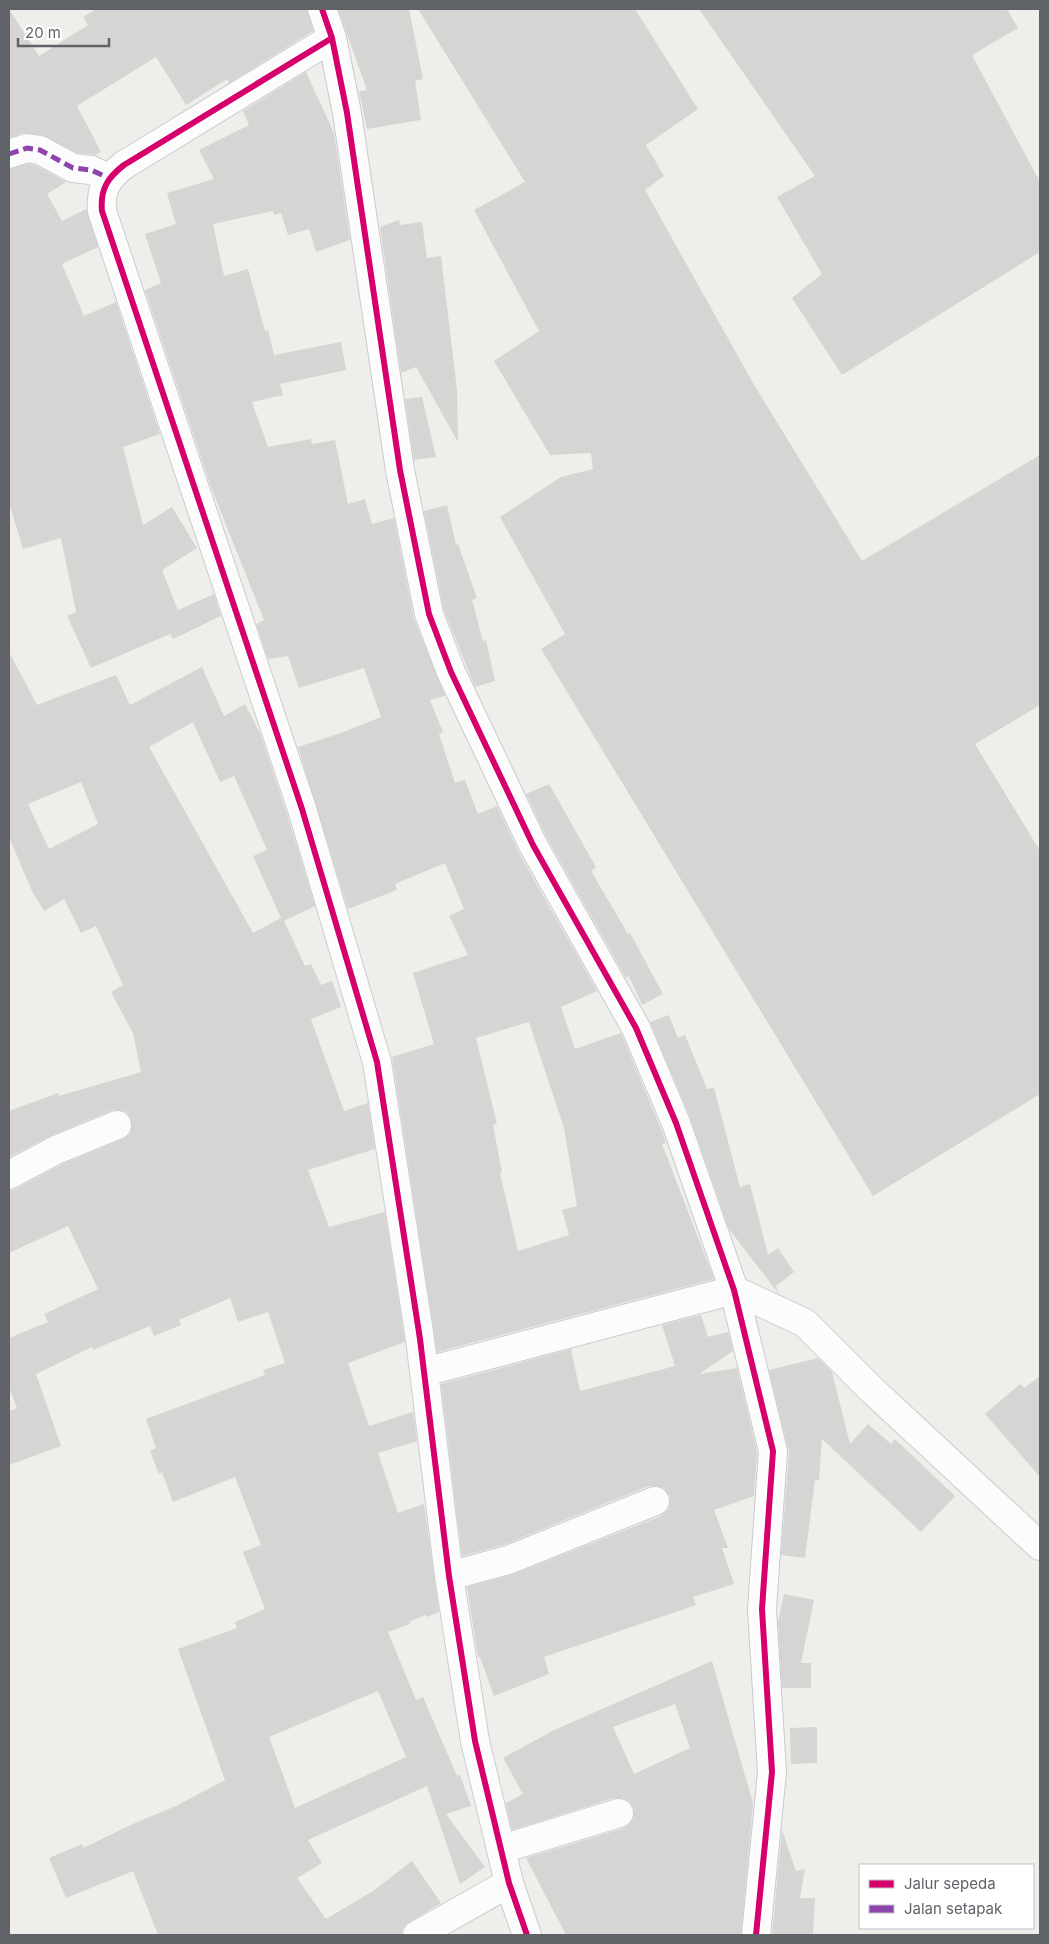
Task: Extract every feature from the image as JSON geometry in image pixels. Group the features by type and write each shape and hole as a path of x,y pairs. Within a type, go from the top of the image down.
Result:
{"street":[{"path":"322,9 332,38 347,113 400,470 429,614 452,672 533,845 636,1028 676,1123 734,1290 773,1451 762,1609 772,1772 756,1935"},
{"path":"332,38 124,165 109,178 101,196 102,211 302,809 377,1062 424,1372 449,1576 475,1741 509,1883 527,1935"},
{"path":"9,154 27,148 40,150 73,168 91,170 109,178"},
{"path":"9,1175 56,1150 117,1125"},
{"path":"424,1372 734,1290 793,1315 806,1323 872,1390 1040,1546"},
{"path":"449,1576 508,1560 655,1501"},
{"path":"502,1849 620,1813"},
{"path":"417,1935 509,1883"}],"building":[{"path":"9,9 39,56 88,25 83,17 96,9 307,9 313,31 229,83 227,79 186,105 156,57 77,106 101,152 95,155 78,153 42,135 22,133 9,138"},
{"path":"338,9 409,9 423,79 415,81 421,120 367,129 359,91 367,90"},
{"path":"418,9 635,9 698,109 646,145 664,176 645,190 753,383 862,561 1040,455 1040,705 975,744 1040,851 1040,1094 873,1196 541,649 565,634 500,517 561,477 593,469 591,453 550,455 494,361 539,331 474,210 525,182"},
{"path":"699,9 1007,9 1018,28 972,55 1040,182 1040,252 842,375 792,298 822,274 777,197 815,176"},
{"path":"306,72 334,133 350,240 316,252 309,229 288,235 281,213 274,215 273,211 213,224 224,276 248,269 265,331 268,330 274,355 341,342 346,370 280,384 283,395 252,402 268,447 311,439 312,444 335,440 348,504 365,499 372,524 394,518 414,619 445,696 430,700 443,732 439,734 455,783 465,780 478,814 497,806 519,853 597,991 561,1007 575,1049 621,1033 661,1129 666,1143 662,1144 714,1279 437,1352 392,1057 434,1044 413,973 468,955 449,916 464,909 445,863 395,884 397,890 348,909 298,747 381,717 364,668 299,688 288,656 268,659 256,624 264,620 211,487 145,290 161,283 145,234 176,224 167,193 214,179 199,150 249,125 243,111","holes":["529,1022 564,1128 577,1206 562,1210 569,1235 518,1251 500,1173 502,1172 493,1125 497,1124 476,1038"]},
{"path":"28,164 35,165 66,182 47,194 62,221 86,209 98,247 62,264 84,316 116,302 160,434 123,447 143,525 172,507 197,548 162,570 178,610 214,594 221,616 173,639 170,634 91,668 67,616 76,612 61,538 23,549 9,503 9,169"},
{"path":"399,220 400,225 422,222 427,258 441,256 457,390 458,442 416,367 401,373 380,227"},
{"path":"422,397 436,457 414,460 405,399"},
{"path":"447,505 456,545 458,544 477,598 472,600 483,641 486,640 495,681 475,687 444,610 424,511"},
{"path":"9,652 37,705 116,675 130,705 202,667 224,716 245,704 260,733 315,906 284,921 305,966 311,964 321,985 332,981 341,1007 311,1019 344,1111 368,1103 375,1149 308,1170 329,1227 385,1212 405,1342 348,1363 369,1426 413,1412 417,1441 378,1453 398,1513 424,1504 439,1612 427,1617 425,1615 409,1622 410,1624 388,1632 416,1700 423,1697 457,1776 460,1775 471,1806 446,1814 485,1867 460,1884 427,1786 308,1840 322,1863 297,1878 326,1919 373,1891 412,1861 441,1903 409,1922 403,1928 401,1935 158,1935 133,1871 66,1898 49,1858 82,1844 83,1848 176,1806 225,1780 178,1649 237,1628 235,1622 265,1609 243,1552 261,1545 235,1477 173,1502 162,1472 159,1474 150,1451 156,1448 146,1419 265,1375 263,1370 285,1363 268,1312 238,1322 230,1298 179,1320 181,1325 154,1336 150,1326 93,1350 92,1347 36,1374 61,1446 9,1465 9,1411 17,1408 9,1387 9,1338 48,1322 44,1314 98,1289 68,1226 9,1253 9,1191 63,1164 123,1139 130,1134 132,1127 131,1119 126,1112 112,1110 50,1136 9,1157 9,1111 58,1093 59,1096 141,1072 133,1033 111,992 123,985 96,926 81,933 64,899 44,911 32,891 9,837","holes":["193,722 220,782 234,776 267,850 253,856 281,918 253,933 149,747","81,782 98,824 49,849 28,804","378,1691 406,1757 295,1808 269,1737"]},
{"path":"549,784 596,867 591,871 628,934 630,933 663,994 642,1005 629,976 626,978 547,838 526,794"},
{"path":"669,1015 678,1038 685,1035 707,1089 714,1088 740,1187 750,1184 768,1255 778,1248 794,1272 776,1286 778,1293 729,1229 690,1117 650,1022"},
{"path":"701,1315 708,1337 728,1332 733,1351 699,1374 737,1368 757,1452 754,1496 714,1510 728,1548 722,1548 734,1584 693,1597 696,1605 544,1657 549,1674 494,1696 480,1657 478,1657 467,1587 514,1574 661,1516 668,1510 670,1496 664,1488 649,1486 503,1545 462,1556 441,1384 571,1349 580,1391 675,1366 662,1325"},
{"path":"818,1358 832,1372 850,1444 868,1424 891,1444 895,1439 955,1496 921,1532 822,1439 819,1480 815,1480 805,1558 781,1555 789,1452 769,1370"},
{"path":"1040,1376 1040,1477 985,1414 1020,1384 1024,1388"},
{"path":"784,1594 814,1600 801,1663 811,1663 811,1688 782,1688 778,1622"},
{"path":"712,1661 753,1803 741,1935 566,1935 526,1858 624,1828 630,1824 634,1817 634,1808 630,1802 623,1798 614,1798 512,1830 506,1803 523,1794 503,1758 554,1730","holes":["675,1704 690,1748 634,1774 613,1727"]},
{"path":"817,1727 817,1763 791,1764 790,1728"},
{"path":"782,1830 796,1871 805,1869 800,1898 815,1898 813,1935 772,1935"}],"marked path":[{"path":"9,154 27,148 40,150 73,168 91,170 109,178"}],"cycle path":[{"path":"322,9 332,38 347,113 400,470 429,614 451,672 533,845 636,1028 676,1123 734,1290 773,1451 762,1609 772,1772 756,1935"},
{"path":"332,38 124,165 106,185 102,197 102,211 302,809 377,1062 420,1339 449,1576 475,1741 509,1883 527,1935"}]}
